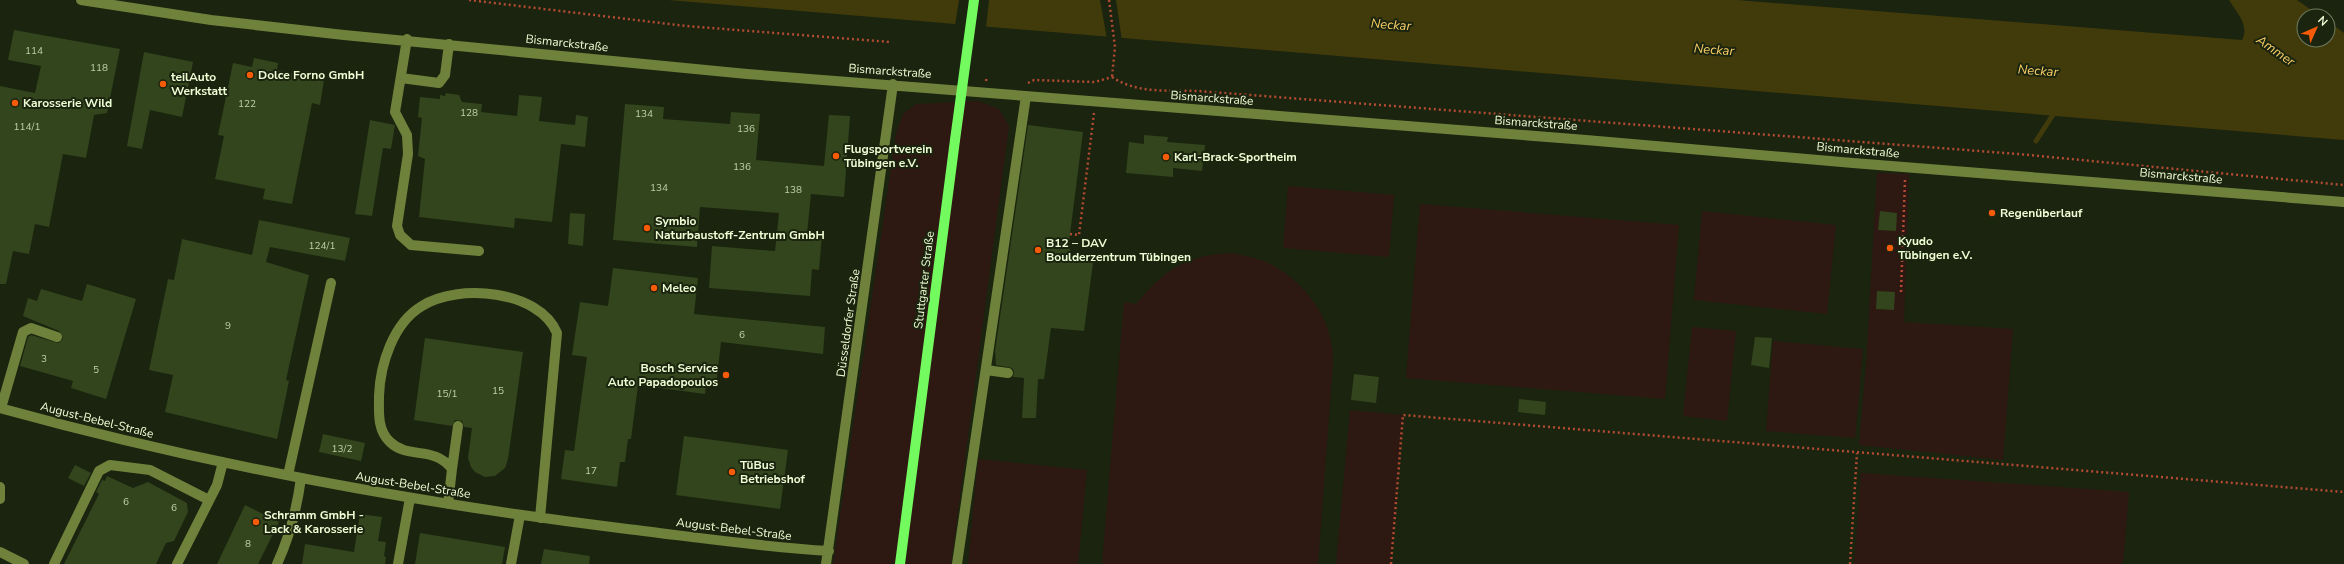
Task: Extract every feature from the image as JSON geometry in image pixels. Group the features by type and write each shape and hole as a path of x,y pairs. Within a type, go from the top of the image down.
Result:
{"main road":[{"name":"Stuttgarter Straße","path":"900,564 974,0"}],"street":[{"name":"Bismarckstraße","path":"81,0 211,20 344,35 407,39 747,74 894,84 1095,102 1594,140 1905,167 2344,202"},
{"path":"407,39 395,112 407,135 408,154 397,226 400,235 411,245 479,251"},
{"path":"401,78 439,83 446,75 449,44"},
{"name":"Düsseldorfer Straße","path":"826,564 829,552 894,84"},
{"path":"957,564 1026,96"},
{"path":"288,475 331,283"},
{"path":"452,469 445,459 433,455 408,451 390,442 378,420 380,391 386,357 400,327 421,306 444,296 475,292 517,299 546,316 553,324 557,333 540,518"},
{"path":"0,408 23,332 31,328 57,337"},
{"path":"986,370 1008,373"},
{"name":"August-Bebel-Straße","path":"0,408 56,424 223,462 410,498 540,518 782,549 829,552"},
{"path":"448,504 458,426"},
{"path":"177,564 217,485 223,462"},
{"path":"54,564 98,471 104,466 110,465 150,470 209,500"},
{"path":"277,564 288,542 298,503 301,478"},
{"path":"0,486 0,499"},
{"path":"398,564 410,498"},
{"path":"511,564 520,515"},
{"path":"0,552 24,564"}],"path":[{"path":"469,0 686,26 890,42"},
{"path":"1109,0 1115,47 1112,76"},
{"path":"1026,96 1026,87 1031,81 1095,82 1112,76"},
{"path":"1112,76 1127,85 1142,89 1198,91 2010,154 2344,185"},
{"path":"1070,234 1079,236 1095,102"},
{"path":"1901,292 1905,167"},
{"path":"1391,564 1403,415 2344,492"},
{"path":"1850,564 1857,453"}],"shaded area":[{"path":"978,101 999,109 1009,126 951,564 833,564 896,133 903,114 916,104"},
{"path":"1877,173 1909,174 1904,322 2013,329 2003,460 1859,445 1866,366"},
{"path":"1288,186 1394,195 1389,257 1283,248"},
{"path":"1420,204 1679,225 1665,399 1406,378"},
{"path":"1702,211 1836,225 1827,314 1694,300"},
{"path":"1232,253 1252,257 1266,262 1296,282 1316,305 1329,332 1333,363 1318,564 1102,564 1124,302 1136,304 1156,282 1177,266 1202,257"},
{"path":"1692,327 1736,331 1727,421 1683,416"},
{"path":"1773,341 1863,349 1855,438 1766,431"},
{"path":"1350,410 1403,415 1391,564 1336,564"},
{"path":"978,459 1087,470 1078,564 968,564"},
{"path":"1861,473 2129,492 2123,564 1854,564"}],"water":[{"path":"668,0 1737,0 2242,40 2244,34 2243,24 2229,0 2297,0 2308,8 2296,8 2296,48 2336,48 2336,27 2344,33 2344,140"}],"pier":[{"path":"959,0 989,0 986,28 955,25"},
{"path":"1100,0 1116,0 1122,41 1107,39"}],"building":[{"path":"14,30 120,49 107,113 94,115 86,158 63,154 49,227 35,224 29,254 13,251 6,284 0,284 0,86 35,93 41,66 8,60"},
{"name":"teilAuto Werkstatt","path":"144,52 193,62 182,117 150,110 142,149 127,146"},
{"path":"254,58 278,63 277,70 324,80 320,105 312,103 292,204 263,199 265,189 215,179 224,136 218,135 233,63 252,67"},
{"path":"446,93 459,95 462,102 482,104 481,112 517,116 519,95 542,97 539,121 575,125 576,115 588,117 585,147 561,144 552,222 515,218 514,228 419,217 425,159 418,156 422,118 418,117 420,97 440,99 440,95 445,96"},
{"path":"625,104 664,107 663,119 730,124 731,112 760,114 756,160 824,166 829,115 850,116 844,197 811,194 807,234 822,235 819,270 812,269 810,296 709,288 712,246 775,251 779,213 700,207 697,247 613,240"},
{"path":"370,120 395,125 391,149 383,148 372,216 355,214"},
{"name":"B12 – DAV Boulderzentrum Tübingen","path":"1028,125 1083,132 1069,242 1071,258 1093,263 1084,331 1051,328 1044,379 1038,379 1036,418 1022,418 1024,378 1013,377 1014,371 1012,368 996,365 995,351"},
{"name":"Karl-Brack-Sportheim","path":"1144,135 1168,137 1167,142 1205,145 1202,171 1173,168 1173,177 1126,173 1129,142 1144,144"},
{"path":"1880,211 1897,213 1896,231 1878,230"},
{"path":"570,213 585,214 583,246 568,244"},
{"path":"259,220 350,238 345,261 270,247 266,262 309,275 286,380 289,381 277,439 165,412 173,375 149,370 168,279 174,280 182,239 252,255"},
{"path":"613,268 698,278 694,314 825,327 823,354 721,342 716,386 706,385 705,394 638,385 631,439 628,439 625,462 620,462 617,487 561,479 565,450 574,451 587,357 572,355 580,302 608,306"},
{"path":"87,284 136,299 106,399 71,388 73,381 20,366 28,337 31,335 58,343 63,339 59,331 23,316 28,298 37,301 41,289 82,301"},
{"path":"1877,291 1895,292 1894,310 1876,309"},
{"path":"1755,337 1772,338 1769,368 1751,365"},
{"path":"425,338 523,352 508,459 505,468 495,476 485,477 475,472 471,467 468,458 472,428 464,427 462,421 455,420 452,426 414,420"},
{"path":"1354,374 1379,377 1376,403 1351,400"},
{"path":"1519,399 1546,402 1545,415 1518,412"},
{"path":"323,434 365,443 361,461 319,452"},
{"name":"TüBus Betriebshof","path":"684,436 788,450 780,509 676,495"},
{"path":"75,465 91,473 84,486 68,478"},
{"path":"107,476 133,488 148,482 187,503 188,512 174,541 166,543 156,564 64,564 99,494 96,492 102,480 105,481"},
{"path":"245,505 279,522 258,564 217,564"},
{"path":"360,514 382,517 378,541 386,542 384,556 386,557 385,564 302,564 305,544 354,552"},
{"path":"420,533 505,547 502,564 415,564"},
{"path":"544,549 590,556 589,564 541,564"}],"waterway":[{"path":"2036,141 2056,110"}],"place":[{"name":"Dolce Forno GmbH","path":"250,75"},
{"name":"teilAuto Werkstatt","path":"163,84"},
{"name":"Karosserie Wild","path":"15,103"},
{"name":"Flugsportverein Tübingen e.V.","path":"836,156"},
{"name":"Karl-Brack-Sportheim","path":"1166,157"},
{"name":"Regenüberlauf","path":"1992,213"},
{"name":"Symbio Naturbaustoff-Zentrum GmbH","path":"647,228"},
{"name":"Kyudo Tübingen e.V.","path":"1890,248"},
{"name":"B12 – DAV Boulderzentrum Tübingen","path":"1038,250"},
{"name":"Meleo","path":"654,288"},
{"name":"Bosch Service Auto Papadopoulos","path":"726,375"},
{"name":"TüBus Betriebshof","path":"732,472"},
{"name":"Schramm GmbH - Lack & Karosserie","path":"256,522"}],"water label":[{"name":"Neckar","path":"1391,24"},
{"name":"Neckar","path":"1714,49"},
{"name":"Ammer","path":"2276,50"},
{"name":"Neckar","path":"2038,70"}]}
